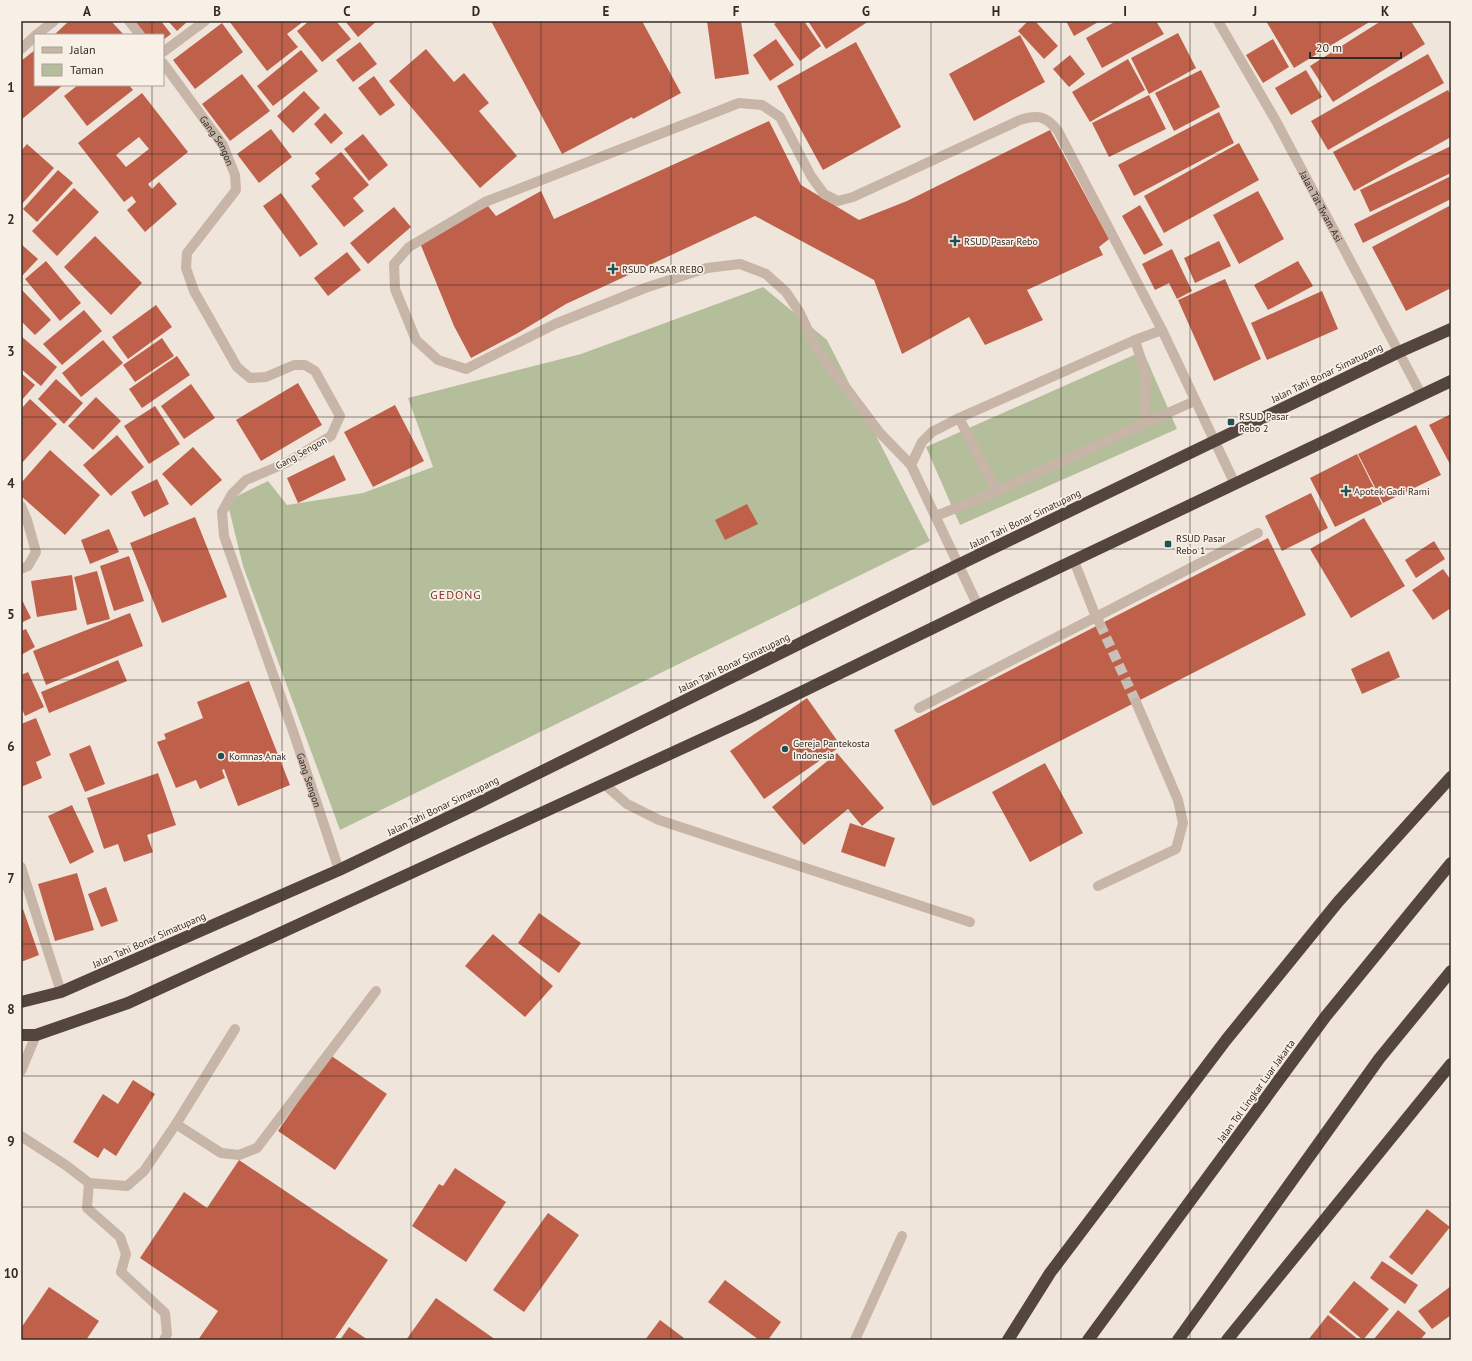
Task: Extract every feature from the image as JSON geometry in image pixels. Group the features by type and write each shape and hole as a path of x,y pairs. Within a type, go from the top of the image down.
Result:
{"highway":[{"name":"Jalan Tahi Bonar Simatupang","path":"21,1002 62,992 339,870 482,801 958,565 1398,352 1451,329"},
{"path":"21,1035 36,1035 128,1003 748,718 978,606 1451,381"},
{"path":"1008,1340 1050,1273 1226,1040 1338,902 1451,777"},
{"name":"Jalan Tol Lingkar Luar Jakarta","path":"1088,1340 1326,1016 1451,863"},
{"path":"1178,1340 1379,1060 1451,971"},
{"path":"1227,1340 1451,1064"}],"street":[{"path":"36,34 54,21"},
{"path":"129,21 139,34"},
{"path":"164,51 204,21"},
{"name":"Jalan Tat Twam Asi","path":"1218,21 1276,121 1421,394"},
{"path":"21,49 34,36"},
{"name":"Gang Sengon","path":"164,64 223,145 236,175 236,190 187,253 186,268 194,291 237,368 250,378 266,376 294,365 305,365 315,371 340,416 331,436 286,463 246,480 232,494 222,512 224,536 294,734 339,870"},
{"path":"978,606 911,465 880,433 816,348 800,313 786,292 766,274 740,264 707,268 645,288 556,324 466,369 438,360 416,340 395,289 394,264 409,247 485,202 739,103 762,106 780,117 812,176 824,194 838,201 853,197 1020,120 1031,116 1043,117 1052,123 1058,131 1162,330 1235,484"},
{"path":"911,465 922,442 932,432 1135,340 1162,330"},
{"path":"1135,340 1146,377 1145,424"},
{"path":"936,516 1000,490 1195,401"},
{"path":"960,418 992,482 1000,490"},
{"path":"21,506 27,520 36,552 28,566 21,569"},
{"path":"919,708 1098,620 1258,533"},
{"path":"1074,561 1098,620"},
{"path":"1098,886 1176,849 1183,823 1178,800 1136,702"},
{"path":"604,784 626,804 658,820 970,922"},
{"path":"21,867 62,992"},
{"path":"176,1124 221,1153 239,1155 257,1148 376,991"},
{"path":"21,1136 67,1166 89,1183 126,1186 144,1171 176,1124 235,1029"},
{"path":"21,1071 36,1035"},
{"path":"89,1183 87,1208 120,1237 126,1254 121,1272 165,1313 167,1334 164,1340"},
{"path":"855,1340 902,1236"}],"green space":[{"path":"763,287 827,340 930,541 340,830 243,566 227,501 268,481 287,505 363,493 433,467 408,398 581,354"},
{"path":"1143,351 1177,429 960,525 926,447"}],"building":[{"path":"69,21 111,21 123,34 55,34"},
{"path":"161,21 171,34 164,39 164,34 145,34 135,22"},
{"path":"168,21 188,21 177,31"},
{"path":"229,21 304,21 287,34 298,47 267,71"},
{"path":"309,21 336,21 351,39 322,62 297,31"},
{"path":"345,21 377,21 358,37"},
{"path":"491,21 642,21 681,93 633,119 632,117 562,154"},
{"path":"707,21 741,21 749,74 715,79"},
{"path":"779,21 804,21 821,46 800,61 774,24"},
{"path":"808,21 869,21 826,49"},
{"path":"1028,21 1035,21 1058,46 1044,59 1018,31"},
{"path":"1066,21 1100,21 1074,36"},
{"path":"1116,21 1156,21 1164,34 1102,68 1086,38"},
{"path":"1266,21 1371,21 1294,68"},
{"path":"1381,21 1411,21 1425,44 1333,102 1310,66"},
{"path":"222,23 243,52 195,89 173,60"},
{"path":"1178,33 1196,68 1149,94 1131,58"},
{"path":"1020,35 1045,82 974,121 949,74"},
{"path":"776,39 794,65 770,81 753,55"},
{"path":"1273,39 1289,67 1263,83 1246,55"},
{"path":"360,42 377,64 353,82 336,60"},
{"path":"856,42 901,127 823,170 777,86"},
{"path":"426,49 454,82 464,73 489,103 479,111 517,156 480,188 389,81"},
{"path":"301,50 318,71 273,106 257,86"},
{"path":"34,51 34,86 62,86 21,120 21,61"},
{"path":"1428,54 1444,83 1328,150 1311,121"},
{"path":"1070,55 1085,74 1069,87 1053,69"},
{"path":"1128,59 1145,90 1090,122 1072,92"},
{"path":"1201,70 1220,107 1174,131 1155,93"},
{"path":"1306,70 1322,97 1291,115 1275,88"},
{"path":"242,74 270,111 230,141 202,104"},
{"path":"374,76 395,105 380,116 358,88"},
{"path":"77,86 130,86 133,90 87,126 64,96"},
{"path":"1448,90 1451,96 1451,137 1354,191 1333,152"},
{"path":"304,91 320,108 293,133 277,116"},
{"path":"142,93 188,152 148,184 152,189 159,182 177,204 145,232 127,210 136,202 132,196 124,202 78,143","holes":["139,137 149,149 126,167 116,155"]},
{"path":"1149,95 1166,129 1109,157 1092,123"},
{"path":"1219,112 1234,143 1134,196 1118,165"},
{"path":"325,113 343,133 331,144 314,124"},
{"name":"RSUD Pasar Rebo","path":"769,121 801,185 859,220 907,201 1050,130 1109,239 1099,247 1103,255 1027,290 1043,320 985,345 969,317 902,354 874,280 755,216 566,304 518,333 471,358 454,326 420,243 488,206 496,216 541,191 554,219"},
{"path":"271,129 292,157 259,183 237,154"},
{"path":"363,134 388,165 369,181 344,149"},
{"path":"1239,143 1259,180 1164,233 1144,196"},
{"path":"27,144 54,168 21,205 21,151"},
{"path":"1451,146 1451,173 1370,212 1360,190"},
{"path":"341,152 369,185 353,198 364,211 344,227 311,186 320,179 315,173"},
{"path":"58,170 73,183 37,222 23,209"},
{"path":"1451,176 1451,199 1363,243 1354,224"},
{"path":"74,188 99,212 57,256 32,231"},
{"path":"1258,191 1284,239 1239,264 1213,215"},
{"path":"281,193 318,244 300,257 263,206"},
{"path":"1140,205 1163,245 1144,255 1122,216"},
{"path":"1451,205 1451,288 1406,311 1372,247"},
{"path":"394,207 411,227 368,264 350,243"},
{"path":"95,236 142,283 111,315 64,267"},
{"path":"1219,241 1231,266 1195,283 1184,258"},
{"path":"21,244 38,259 21,277"},
{"path":"1172,249 1192,291 1177,299 1169,283 1155,290 1142,264"},
{"path":"347,252 361,270 328,296 314,278"},
{"path":"46,261 81,303 60,321 25,279"},
{"path":"1298,261 1313,286 1268,310 1254,285"},
{"path":"1225,279 1261,359 1214,381 1178,300"},
{"path":"21,289 51,320 35,335 21,321"},
{"path":"1322,291 1338,329 1267,360 1251,323"},
{"path":"156,305 172,327 128,359 112,337"},
{"path":"84,310 102,331 62,365 43,344"},
{"path":"21,336 57,367 41,386 21,369"},
{"path":"162,338 174,356 135,382 123,365"},
{"path":"103,340 123,363 81,397 62,373"},
{"path":"177,356 190,375 142,408 129,389"},
{"path":"21,373 35,385 21,401"},
{"path":"56,379 83,403 64,424 38,399"},
{"path":"298,383 322,425 261,461 236,420"},
{"path":"191,384 215,418 184,439 161,406"},
{"path":"96,397 121,421 93,450 68,426"},
{"path":"30,399 57,424 21,464 21,409"},
{"path":"395,405 424,461 373,487 344,432"},
{"path":"155,406 180,444 149,464 124,426"},
{"path":"1451,414 1451,466 1429,425"},
{"path":"1416,425 1441,475 1383,503 1358,454"},
{"path":"117,435 144,467 111,496 83,465"},
{"path":"193,447 222,480 191,506 162,474"},
{"path":"50,450 100,495 65,535 21,496 21,483"},
{"name":"Apotek Gadi Rami","path":"1357,454 1382,504 1335,527 1310,478"},
{"path":"334,455 346,480 298,503 287,478"},
{"path":"157,479 169,504 144,517 131,492"},
{"path":"1311,493 1328,528 1282,551 1265,516"},
{"path":"747,504 758,524 725,540 715,520"},
{"path":"195,517 227,597 162,623 130,543"},
{"path":"1364,518 1405,586 1351,618 1310,549"},
{"path":"109,529 119,552 90,564 81,540"},
{"path":"1268,538 1306,615 933,806 894,730"},
{"path":"1434,541 1445,559 1416,578 1405,560"},
{"path":"129,556 144,601 114,611 100,566"},
{"path":"1443,569 1451,580 1451,608 1433,620 1412,590"},
{"path":"97,571 110,619 87,625 74,577"},
{"path":"72,575 77,610 37,617 31,581"},
{"path":"21,598 31,618 21,623"},
{"path":"130,613 143,646 46,685 33,651"},
{"path":"26,629 35,647 21,655 21,631"},
{"path":"1389,651 1400,677 1362,694 1351,669"},
{"path":"118,660 127,681 49,713 41,692"},
{"path":"28,672 44,707 25,716 21,707 21,675"},
{"name":"Komnas Anak","path":"249,681 290,785 238,806 224,769 222,770 225,778 200,789 196,780 176,788 157,742 166,739 164,734 203,718 197,702"},
{"name":"Gereja Pantekosta Indonesia","path":"807,698 841,746 764,799 730,751"},
{"path":"36,718 51,755 36,762 42,778 21,787 21,724"},
{"path":"90,745 105,784 85,792 69,754"},
{"path":"837,753 884,808 862,826 848,809 804,845 772,807"},
{"path":"1045,763 1083,833 1030,862 992,792"},
{"path":"158,773 176,825 147,835 153,852 124,862 118,844 104,849 87,798"},
{"path":"72,805 94,852 70,864 48,816"},
{"path":"850,823 895,838 885,867 841,852"},
{"path":"77,873 94,930 55,941 38,884"},
{"path":"106,887 118,921 101,927 88,894"},
{"path":"23,909 39,955 21,962 21,910"},
{"path":"539,913 581,943 559,973 518,943"},
{"path":"493,934 553,986 525,1017 465,966"},
{"path":"330,1055 387,1094 335,1170 278,1131"},
{"path":"133,1080 155,1094 116,1156 104,1148 98,1158 73,1142 103,1094 118,1104"},
{"path":"239,1160 388,1260 334,1340 198,1340 218,1311 140,1258 184,1192 207,1208"},
{"path":"455,1168 506,1202 466,1262 412,1226 439,1184 443,1186"},
{"path":"1427,1209 1450,1227 1412,1275 1389,1257"},
{"path":"548,1213 579,1235 524,1312 493,1290"},
{"path":"1382,1261 1418,1285 1405,1304 1370,1278"},
{"path":"725,1280 781,1322 768,1340 759,1340 708,1302"},
{"path":"1354,1281 1389,1309 1363,1340 1329,1312"},
{"path":"1451,1286 1451,1315 1432,1329 1418,1311"},
{"path":"49,1287 99,1321 86,1340 21,1340 21,1328"},
{"path":"436,1298 496,1340 406,1340"},
{"path":"1398,1310 1426,1333 1420,1340 1374,1339"},
{"path":"1328,1315 1359,1340 1308,1340"},
{"path":"660,1320 684,1338 683,1340 645,1340"},
{"path":"349,1327 368,1340 340,1340"}],"tunnel":[{"path":"1100,624 1136,702"}],"place":[{"name":"RSUD Pasar Rebo","path":"955,241"},
{"name":"RSUD PASAR REBO","path":"613,269"},
{"name":"RSUD Pasar Rebo 2","path":"1231,422"},
{"name":"Apotek Gadi Rami","path":"1346,491"},
{"name":"RSUD Pasar Rebo 1","path":"1168,544"},
{"name":"Gereja Pantekosta Indonesia","path":"785,749"},
{"name":"Komnas Anak","path":"221,756"}],"district":[{"name":"GEDONG","path":"456,594"}]}
